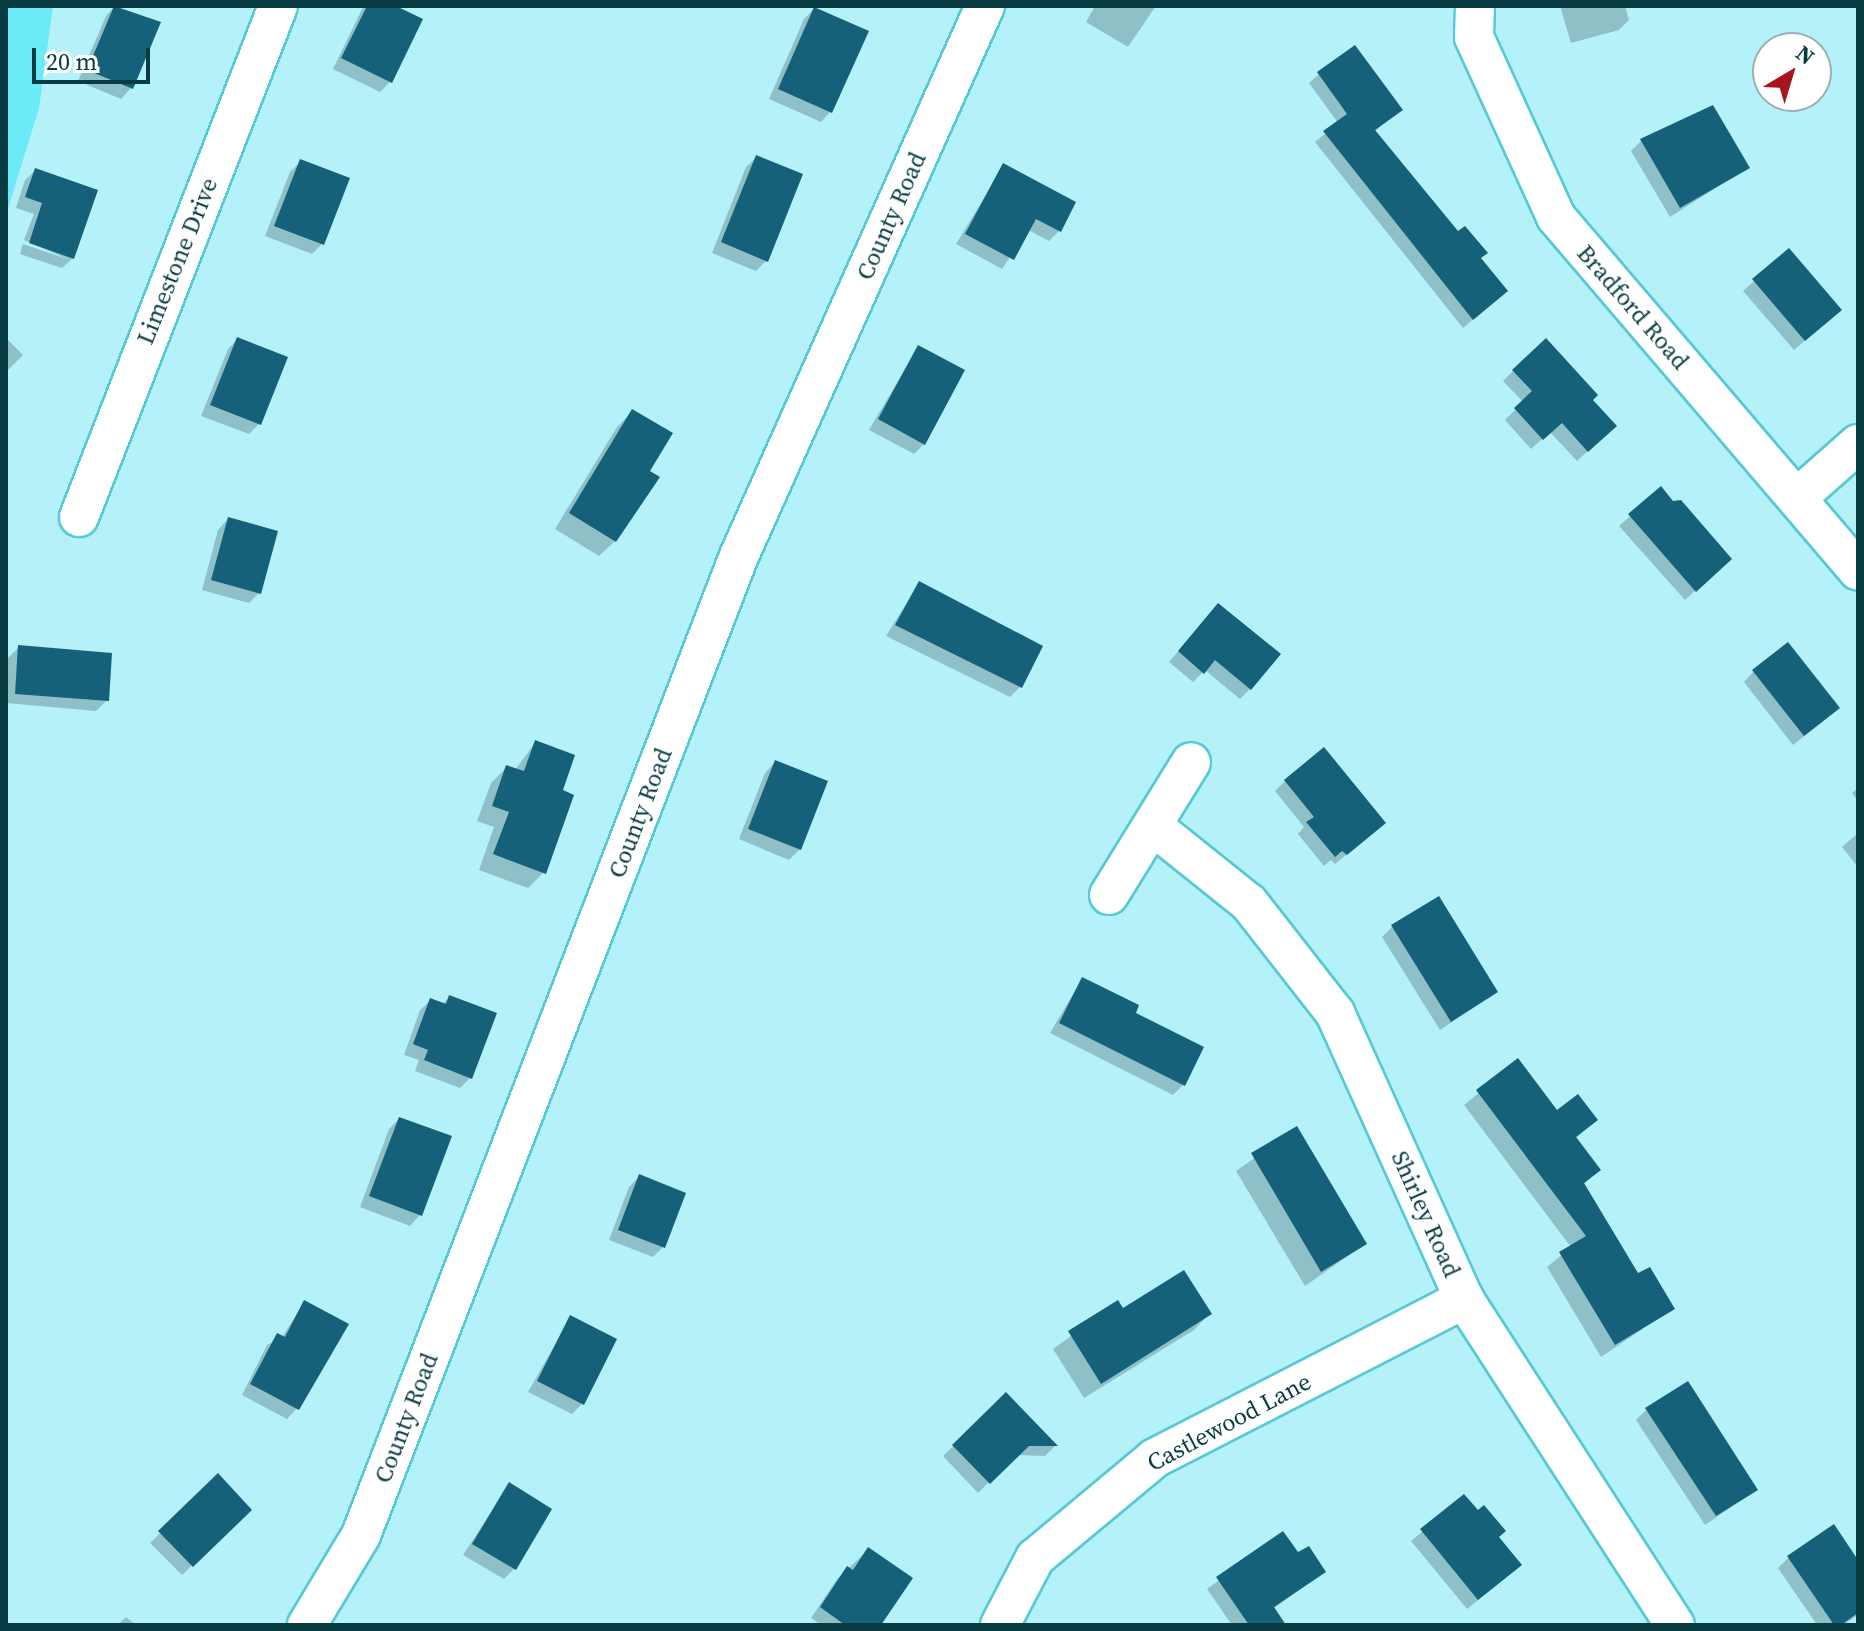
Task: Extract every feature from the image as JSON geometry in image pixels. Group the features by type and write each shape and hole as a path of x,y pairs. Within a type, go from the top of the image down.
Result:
{"street":[{"name":"Limestone Drive","path":"79,517 278,6"},
{"name":"County Road","path":"307,1625 361,1535 739,556 985,6"},
{"name":"Bradford Road","path":"1475,6 1474,37 1556,217 1858,571"},
{"path":"1798,497 1858,444"},
{"path":"1109,895 1154,827 1191,762"},
{"name":"Shirley Road","path":"1154,827 1249,903 1335,1013 1464,1299 1675,1625"},
{"name":"Castlewood Lane","path":"1000,1625 1035,1558 1155,1458 1464,1299"}],"shaded area":[{"path":"6,6 53,6 39,108 6,215"}],"building":[{"path":"114,6 161,22 133,89 87,70"},
{"path":"367,6 396,6 423,19 392,83 341,58"},
{"path":"814,7 869,31 832,113 778,89"},
{"path":"1355,45 1403,110 1375,130 1458,231 1465,226 1488,253 1481,258 1508,291 1473,320 1323,131 1347,114 1317,72"},
{"path":"1713,105 1750,168 1680,208 1640,139"},
{"path":"756,155 803,174 768,262 721,242"},
{"path":"300,159 350,178 324,245 274,226"},
{"path":"1003,163 1076,202 1061,232 1036,219 1014,260 965,234"},
{"path":"35,168 98,190 74,259 29,243 42,203 25,197"},
{"path":"1789,248 1842,310 1805,341 1752,279"},
{"path":"237,337 288,357 261,425 210,405"},
{"path":"1546,338 1598,395 1593,400 1617,426 1588,452 1562,423 1543,440 1514,408 1532,391 1512,370"},
{"path":"918,345 965,370 925,445 878,419"},
{"path":"632,409 673,433 650,471 660,477 616,542 569,513"},
{"path":"1661,486 1673,501 1681,500 1732,559 1696,592 1628,514"},
{"path":"228,517 278,531 261,594 211,580"},
{"path":"919,581 1043,646 1022,688 895,625"},
{"path":"1218,603 1281,654 1251,690 1215,660 1204,674 1178,651"},
{"path":"1788,642 1840,708 1804,736 1752,670"},
{"path":"18,645 112,653 109,701 15,694"},
{"path":"535,740 575,755 563,790 574,795 546,874 493,854 509,812 492,806 506,765 524,771"},
{"path":"1324,747 1386,823 1347,855 1342,851 1335,857 1306,822 1314,817 1284,780"},
{"path":"775,760 828,781 801,850 748,829"},
{"path":"1439,896 1498,992 1451,1022 1391,925"},
{"path":"1082,977 1139,1005 1136,1013 1204,1047 1185,1086 1059,1023"},
{"path":"449,995 497,1013 472,1079 424,1060 428,1050 413,1044 430,998 446,1004"},
{"path":"1518,1058 1557,1110 1578,1094 1598,1120 1576,1137 1601,1170 1584,1183 1638,1273 1650,1267 1675,1309 1615,1345 1559,1252 1586,1236 1476,1090"},
{"path":"399,1117 452,1136 422,1216 369,1196"},
{"path":"1297,1126 1367,1244 1321,1272 1251,1153"},
{"path":"639,1174 686,1193 665,1248 618,1230"},
{"path":"1184,1270 1212,1314 1101,1384 1068,1331 1118,1300 1123,1308"},
{"path":"304,1300 349,1324 299,1410 250,1384 277,1333 285,1337"},
{"path":"570,1315 617,1339 584,1405 537,1381"},
{"path":"1688,1381 1758,1490 1716,1516 1645,1408"},
{"path":"1006,1392 1058,1446 1029,1446 990,1484 952,1445"},
{"path":"218,1473 252,1510 193,1567 158,1531"},
{"path":"509,1482 552,1509 516,1570 472,1544"},
{"path":"1464,1494 1478,1510 1484,1505 1506,1531 1499,1537 1522,1565 1478,1600 1420,1529"},
{"path":"1834,1524 1858,1560 1858,1613 1841,1625 1834,1625 1787,1556"},
{"path":"1283,1531 1298,1552 1309,1546 1326,1572 1274,1607 1286,1625 1249,1625 1216,1577"},
{"path":"868,1547 913,1578 881,1625 845,1625 820,1607 847,1566 853,1570"}]}
